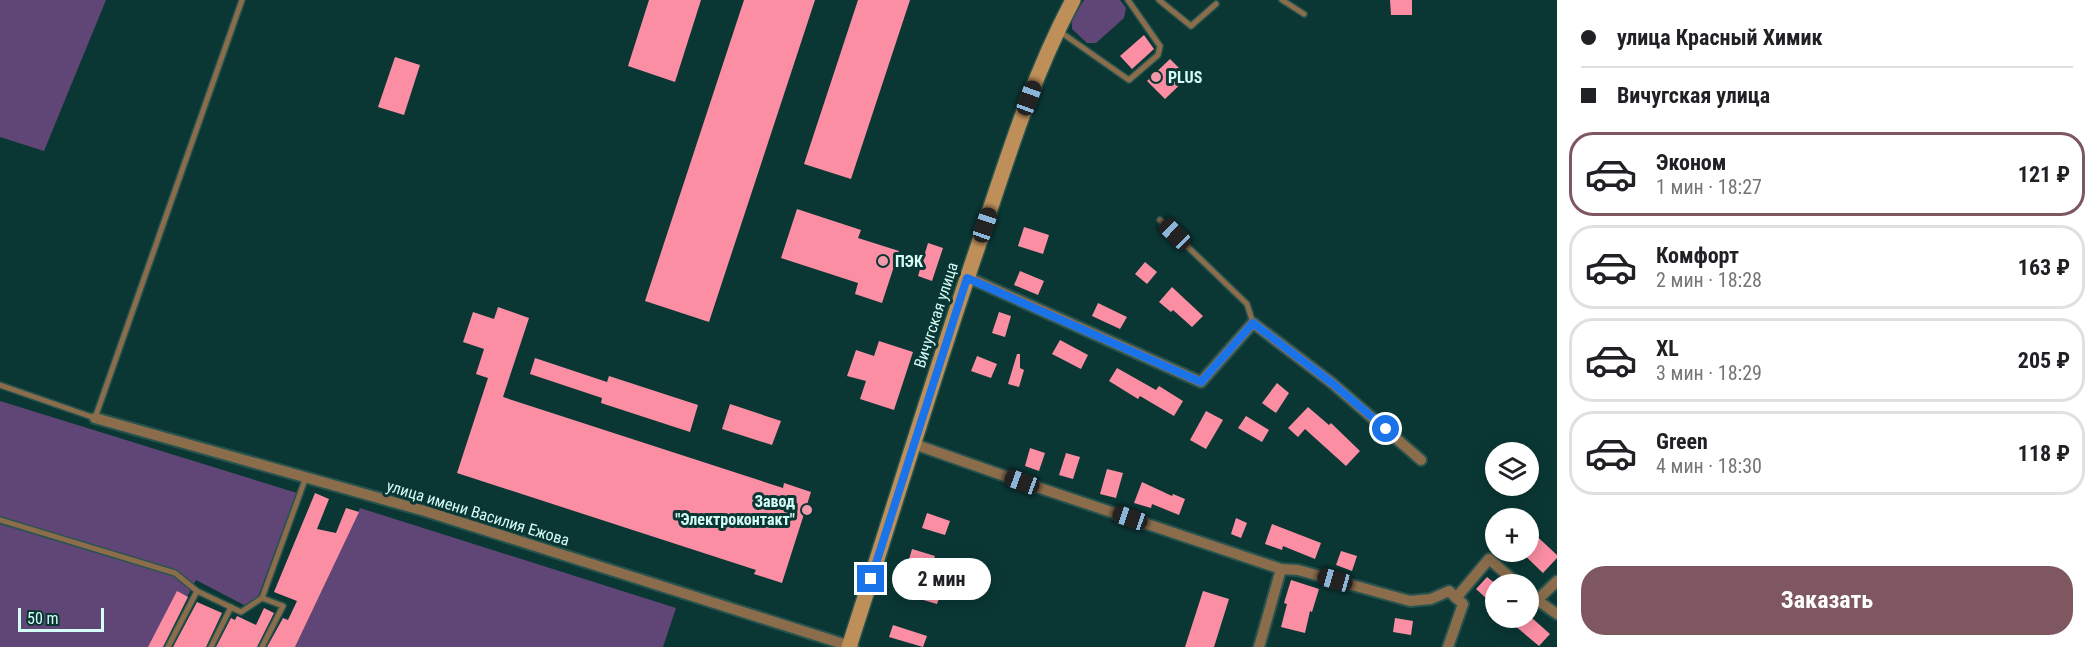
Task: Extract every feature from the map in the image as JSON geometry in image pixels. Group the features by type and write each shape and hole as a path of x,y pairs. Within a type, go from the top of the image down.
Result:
{"main road":[{"name":"Вичугская улица","path":"851,647 967,278 1016,132 1037,76 1073,0"}],"street":[{"path":"967,278 1201,382 1253,323 1332,383 1421,460"},
{"name":"улица имени Василия Ежова","path":"95,418 425,511 851,647"},
{"path":"914,444 1281,568 1298,570 1410,601 1452,594 1489,559 1506,574"},
{"path":"1259,647 1281,568"},
{"path":"1539,599 1557,581"},
{"path":"1448,647 1463,604 1452,594"},
{"path":"1539,601 1557,614"}],"lane":[{"path":"0,385 95,418 242,0"},
{"path":"1057,30 1129,80 1158,55 1160,46 1128,0"},
{"path":"1159,0 1191,26 1216,4"},
{"path":"1282,0 1304,14"},
{"path":"1160,220 1247,304 1253,323"},
{"path":"0,520 175,573 197,591 241,612 262,598 306,477"},
{"path":"168,647 197,591"},
{"path":"262,598 283,606 262,647"},
{"path":"211,647 231,607"}],"shaded area":[{"path":"0,0 106,0 44,151 0,137"},
{"path":"1084,0 1120,0 1126,8 1124,18 1096,43 1087,43 1072,29 1072,19"},
{"path":"0,401 297,493 256,602 250,606 244,605 196,580 187,597 148,647 0,647"},
{"path":"360,508 676,608 663,647 295,647"}],"building":[{"path":"649,0 701,0 675,82 628,66"},
{"path":"744,0 815,0 709,322 645,301"},
{"path":"858,0 910,0 851,179 804,164"},
{"path":"1390,0 1412,0 1412,15 1391,15"},
{"path":"1144,35 1154,49 1132,69 1120,56"},
{"path":"395,57 420,65 404,115 378,107"},
{"path":"1170,59 1188,77 1165,99 1147,81"},
{"path":"797,209 861,230 858,238 899,251 882,303 855,294 858,283 781,258"},
{"path":"1024,227 1049,235 1043,254 1018,246"},
{"path":"928,243 943,248 932,281 918,276"},
{"path":"1145,262 1157,272 1147,284 1135,274"},
{"path":"1020,271 1044,281 1038,295 1014,285"},
{"path":"1172,287 1203,316 1192,327 1173,310 1171,312 1159,302"},
{"path":"1098,303 1127,317 1120,329 1092,316"},
{"path":"498,307 529,318 503,397 783,488 784,483 811,492 782,583 754,574 756,570 457,473 488,378 476,374 484,349 463,342 473,312 494,319"},
{"path":"999,312 1011,316 1005,337 992,333"},
{"path":"1060,340 1088,355 1081,369 1052,354"},
{"path":"879,341 913,352 894,410 860,399 866,381 847,376 856,350 874,356"},
{"path":"1017,354 1020,354 1020,368 1024,370 1019,387 1008,384"},
{"path":"977,356 997,364 991,378 971,371"},
{"path":"535,358 607,382 609,376 698,405 690,432 601,403 602,398 530,374"},
{"path":"1117,368 1156,390 1159,386 1183,401 1174,416 1140,396 1138,399 1109,381"},
{"path":"1277,383 1289,393 1276,413 1262,403"},
{"path":"730,404 781,421 772,445 722,429"},
{"path":"1308,407 1329,425 1331,423 1360,451 1346,466 1305,429 1298,437 1288,428"},
{"path":"1206,411 1223,420 1206,449 1190,440"},
{"path":"1246,416 1269,430 1262,442 1238,428"},
{"path":"1030,448 1045,453 1039,471 1025,466"},
{"path":"1066,453 1080,457 1073,479 1059,475"},
{"path":"1107,469 1123,473 1116,498 1100,494"},
{"path":"1142,482 1172,496 1173,494 1185,499 1179,515 1152,504 1151,508 1134,503"},
{"path":"315,493 329,499 317,529 336,533 346,508 359,512 295,647 267,647 283,618 288,620 297,601 274,592"},
{"path":"927,513 950,521 945,535 922,528"},
{"path":"1236,518 1247,523 1241,538 1231,534"},
{"path":"1272,524 1321,543 1315,559 1283,546 1282,550 1265,544"},
{"path":"1539,538 1557,555 1557,558 1543,573 1531,562 1539,562"},
{"path":"912,549 935,556 925,584 942,590 937,604 913,597 922,567 908,563"},
{"path":"1341,551 1357,556 1352,571 1336,565"},
{"path":"1485,579 1485,597 1476,589"},
{"path":"1291,580 1319,589 1312,612 1310,611 1305,633 1281,627 1287,604 1284,603"},
{"path":"177,591 188,597 163,647 148,647"},
{"path":"1203,591 1229,599 1214,647 1185,647"},
{"path":"197,602 222,613 206,647 173,647"},
{"path":"264,608 274,613 257,647 216,647 231,618 235,620 237,616 256,625"},
{"path":"1395,618 1413,621 1411,635 1393,632"},
{"path":"1539,624 1550,634 1539,646 1518,628 1539,628"},
{"path":"893,625 927,636 923,647 889,637"}],"place":[{"name":"PLUS","path":"1156,77"},
{"name":"ПЭК","path":"883,261"},
{"name":"Завод \"Электроконтакт\"","path":"807,510"}],"route":[{"path":"871,579 967,278 1201,382 1253,323 1332,383 1386,429"}]}
